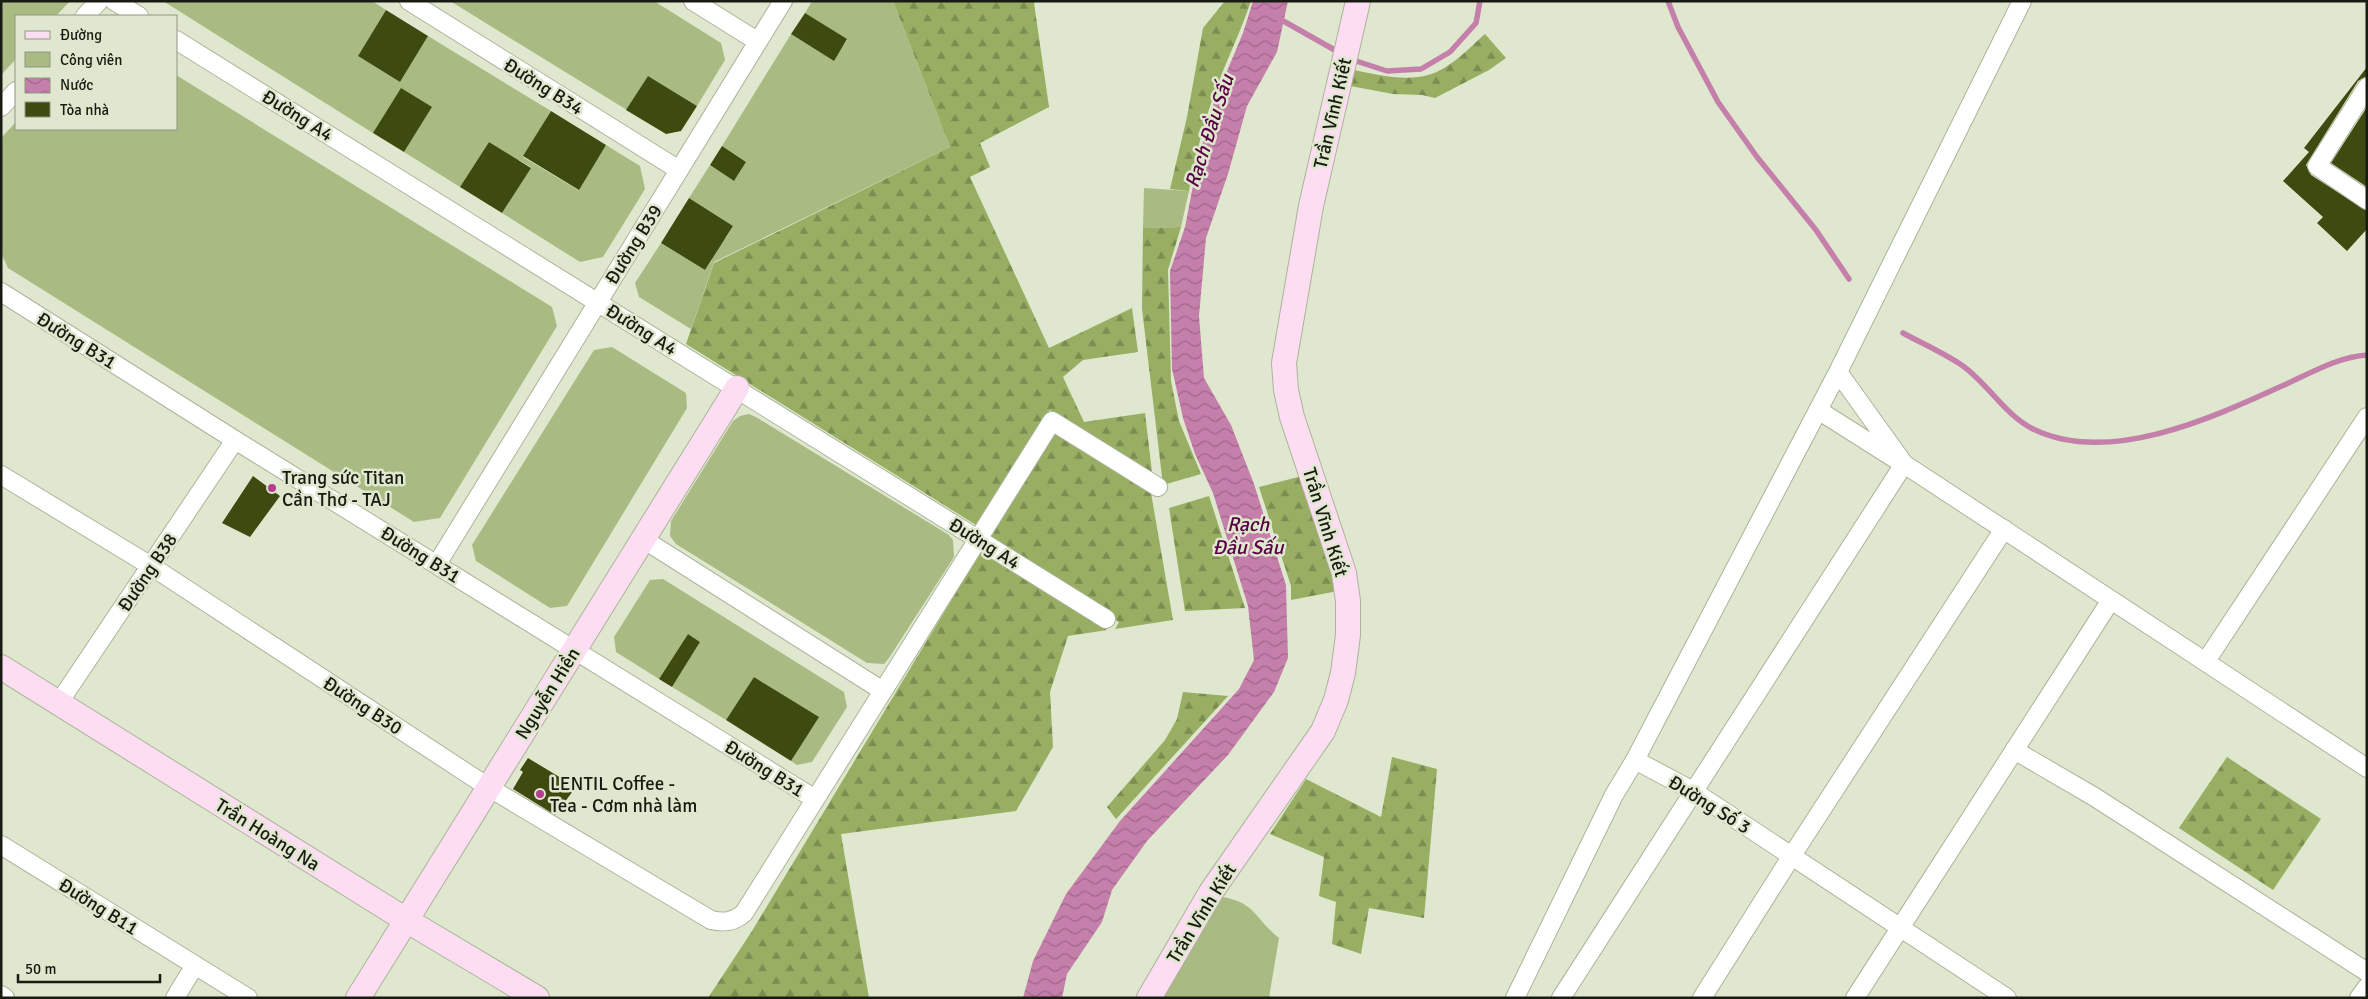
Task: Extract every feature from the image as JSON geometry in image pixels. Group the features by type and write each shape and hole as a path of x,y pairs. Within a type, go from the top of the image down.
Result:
{"street":[{"path":"86,15 99,1"},
{"path":"114,1 136,15"},
{"name":"Đường B34","path":"409,1 679,170"},
{"path":"694,1 757,41"},
{"name":"Đường B39","path":"438,564 783,1"},
{"name":"Trần Vĩnh Kiết","path":"1149,998 1211,892 1323,731 1336,700 1343,673 1348,635 1348,601 1344,573 1292,417 1286,390 1284,363 1311,206 1340,71 1358,1"},
{"path":"1515,998 1614,795 1635,760 1838,372 2022,1"},
{"name":"Đường A4","path":"178,41 1106,619"},
{"path":"2367,87 2317,166 2367,200"},
{"path":"1,107 15,92"},
{"name":"Đường B31","path":"1,292 235,440 815,799"},
{"path":"1838,372 1904,464"},
{"name":"Nguyễn Hiền","path":"358,998 737,388"},
{"path":"1818,410 1904,464 2367,768"},
{"path":"2206,662 2367,417"},
{"path":"815,799 1052,421 1158,487"},
{"name":"Đường B38","path":"58,704 235,440"},
{"path":"1561,998 1904,464"},
{"name":"Đường B30","path":"1,475 151,566 488,787 711,920 730,921 744,913 815,799"},
{"path":"1702,998 1791,856 2004,530"},
{"path":"643,540 883,691"},
{"path":"1854,998 2112,600"},
{"name":"Trần Hoàng Na","path":"1,667 402,926 508,998"},
{"name":"Trần Hoàng Na","path":"1,685 402,926 537,998"},
{"path":"2014,750 2101,801 2367,972"},
{"name":"Đường Số 3","path":"1635,760 1693,791 2006,998"},
{"name":"Đường B11","path":"1,845 248,998"},
{"path":"175,998 195,965"},
{"path":"2359,998 2367,987"},
{"path":"1,995 5,998"}],"green space":[{"path":"1,1 70,1 57,15 15,15 15,60 1,75"},
{"path":"163,1 372,1 386,10 358,56 400,82 428,36 551,111 523,157 578,190 606,145 640,166 645,189 603,257 580,262 502,213 531,167 519,160 491,206 480,199 508,154 489,142 460,187 404,152 432,107 373,133"},
{"path":"450,1 654,1 721,43 725,60 697,106 648,76 627,110"},
{"path":"812,1 893,1 950,147 714,262 691,329 639,297 635,283 661,243 705,270 712,260 668,232 681,211 726,238 733,226 689,198 710,165 734,181 746,162 722,146 791,34 833,60 847,40 805,13"},
{"path":"893,1 1037,1 1034,3 1049,107 980,143 990,167 970,177 1049,348 1132,308 1138,352 1083,360 1063,377 1084,422 1145,413 1152,472 1050,410 976,525 686,344 714,263 950,147"},
{"path":"1225,1 1251,1 1209,109 1189,191 1170,189 1187,117 1203,28"},
{"path":"1485,34 1506,58 1489,70 1435,98 1422,95 1393,94 1345,85 1350,69 1379,75 1409,78 1428,75 1444,68 1458,58"},
{"path":"178,76 552,307 557,326 440,518 414,522 8,268 1,253 1,138 15,123 15,130 178,130"},
{"path":"1144,188 1189,191 1181,227 1143,228"},
{"path":"1181,227 1168,270 1171,381 1179,421 1201,474 1163,485 1142,309 1143,228"},
{"path":"612,347 686,393 687,408 567,606 550,608 476,561 472,545 594,350"},
{"path":"749,414 949,535 953,540 954,557 884,664 867,663 676,544 670,536 671,521 733,421 740,416"},
{"path":"1054,431 1151,493 1173,620 1115,629 1119,622 991,537"},
{"path":"1302,476 1338,591 1291,600 1291,586 1259,487"},
{"path":"1209,496 1245,608 1185,611 1169,508"},
{"path":"981,551 1107,630 1068,636 1050,692 1053,747 1016,811 841,834 869,998 708,998 752,931"},
{"path":"663,579 844,692 847,707 812,762 797,765 791,761 818,717 754,677 726,720 672,687 700,642 688,634 659,679 616,652 614,637 650,580"},
{"path":"1183,692 1228,696 1116,819 1107,807 1165,740 1177,719"},
{"path":"1392,757 1437,769 1424,918 1369,908 1361,954 1332,944 1336,902 1319,896 1324,857 1270,834 1306,779 1381,817"},
{"path":"2227,757 2321,819 2273,890 2179,828"},
{"path":"1216,896 1229,898 1246,906 1279,938 1269,998 1160,998"}],"water":[{"name":"Rạch Đầu Sấu","path":"1253,1 1288,1 1277,52 1247,106 1228,174 1206,238 1199,316 1204,378 1231,425 1254,484 1286,585 1288,658 1274,692 1228,755 1147,841 1112,890 1102,922 1067,974 1062,998 1023,998 1033,961 1066,894 1120,821 1239,689 1254,660 1248,606 1213,493 1195,454 1183,418 1172,369 1170,271 1185,227 1198,160 1214,102 1243,33"}],"building":[{"path":"386,10 428,36 400,82 358,56"},
{"path":"805,13 847,39 834,61 791,34"},
{"path":"2367,67 2367,76 2358,81 2306,165 2311,175 2367,211 2367,229 2347,251 2317,223 2323,217 2283,181 2309,152 2304,148"},
{"path":"648,76 697,106 681,131 666,134 626,110"},
{"path":"401,88 432,107 404,152 373,133"},
{"path":"2367,107 2367,187 2331,163"},
{"path":"551,111 606,145 579,190 523,156"},
{"path":"489,142 531,168 502,213 460,187"},
{"path":"722,146 746,162 734,181 710,165"},
{"path":"689,198 733,226 705,270 661,243"},
{"path":"253,476 280,496 250,537 222,523"},
{"path":"688,634 700,642 672,687 659,679"},
{"path":"754,677 819,717 791,761 726,720"},
{"path":"528,758 576,787 555,815 513,789 523,772 520,770"}],"waterway":[{"path":"1350,59 1387,71 1421,69 1450,52 1476,23 1480,1"},
{"path":"1668,1 1678,27 1718,102 1757,157 1816,230 1849,279"},
{"path":"1278,18 1340,53"},
{"path":"1903,333 1963,366 1981,381 2005,408 2033,429 2062,439 2094,442 2126,440 2192,423 2254,399 2313,371 2345,359 2367,355"}],"place":[{"name":"Trang sức Titan Cần Thơ - TAJ","path":"272,488"},
{"name":"LENTIL Coffee - Tea - Cơm nhà làm","path":"540,794"}]}
